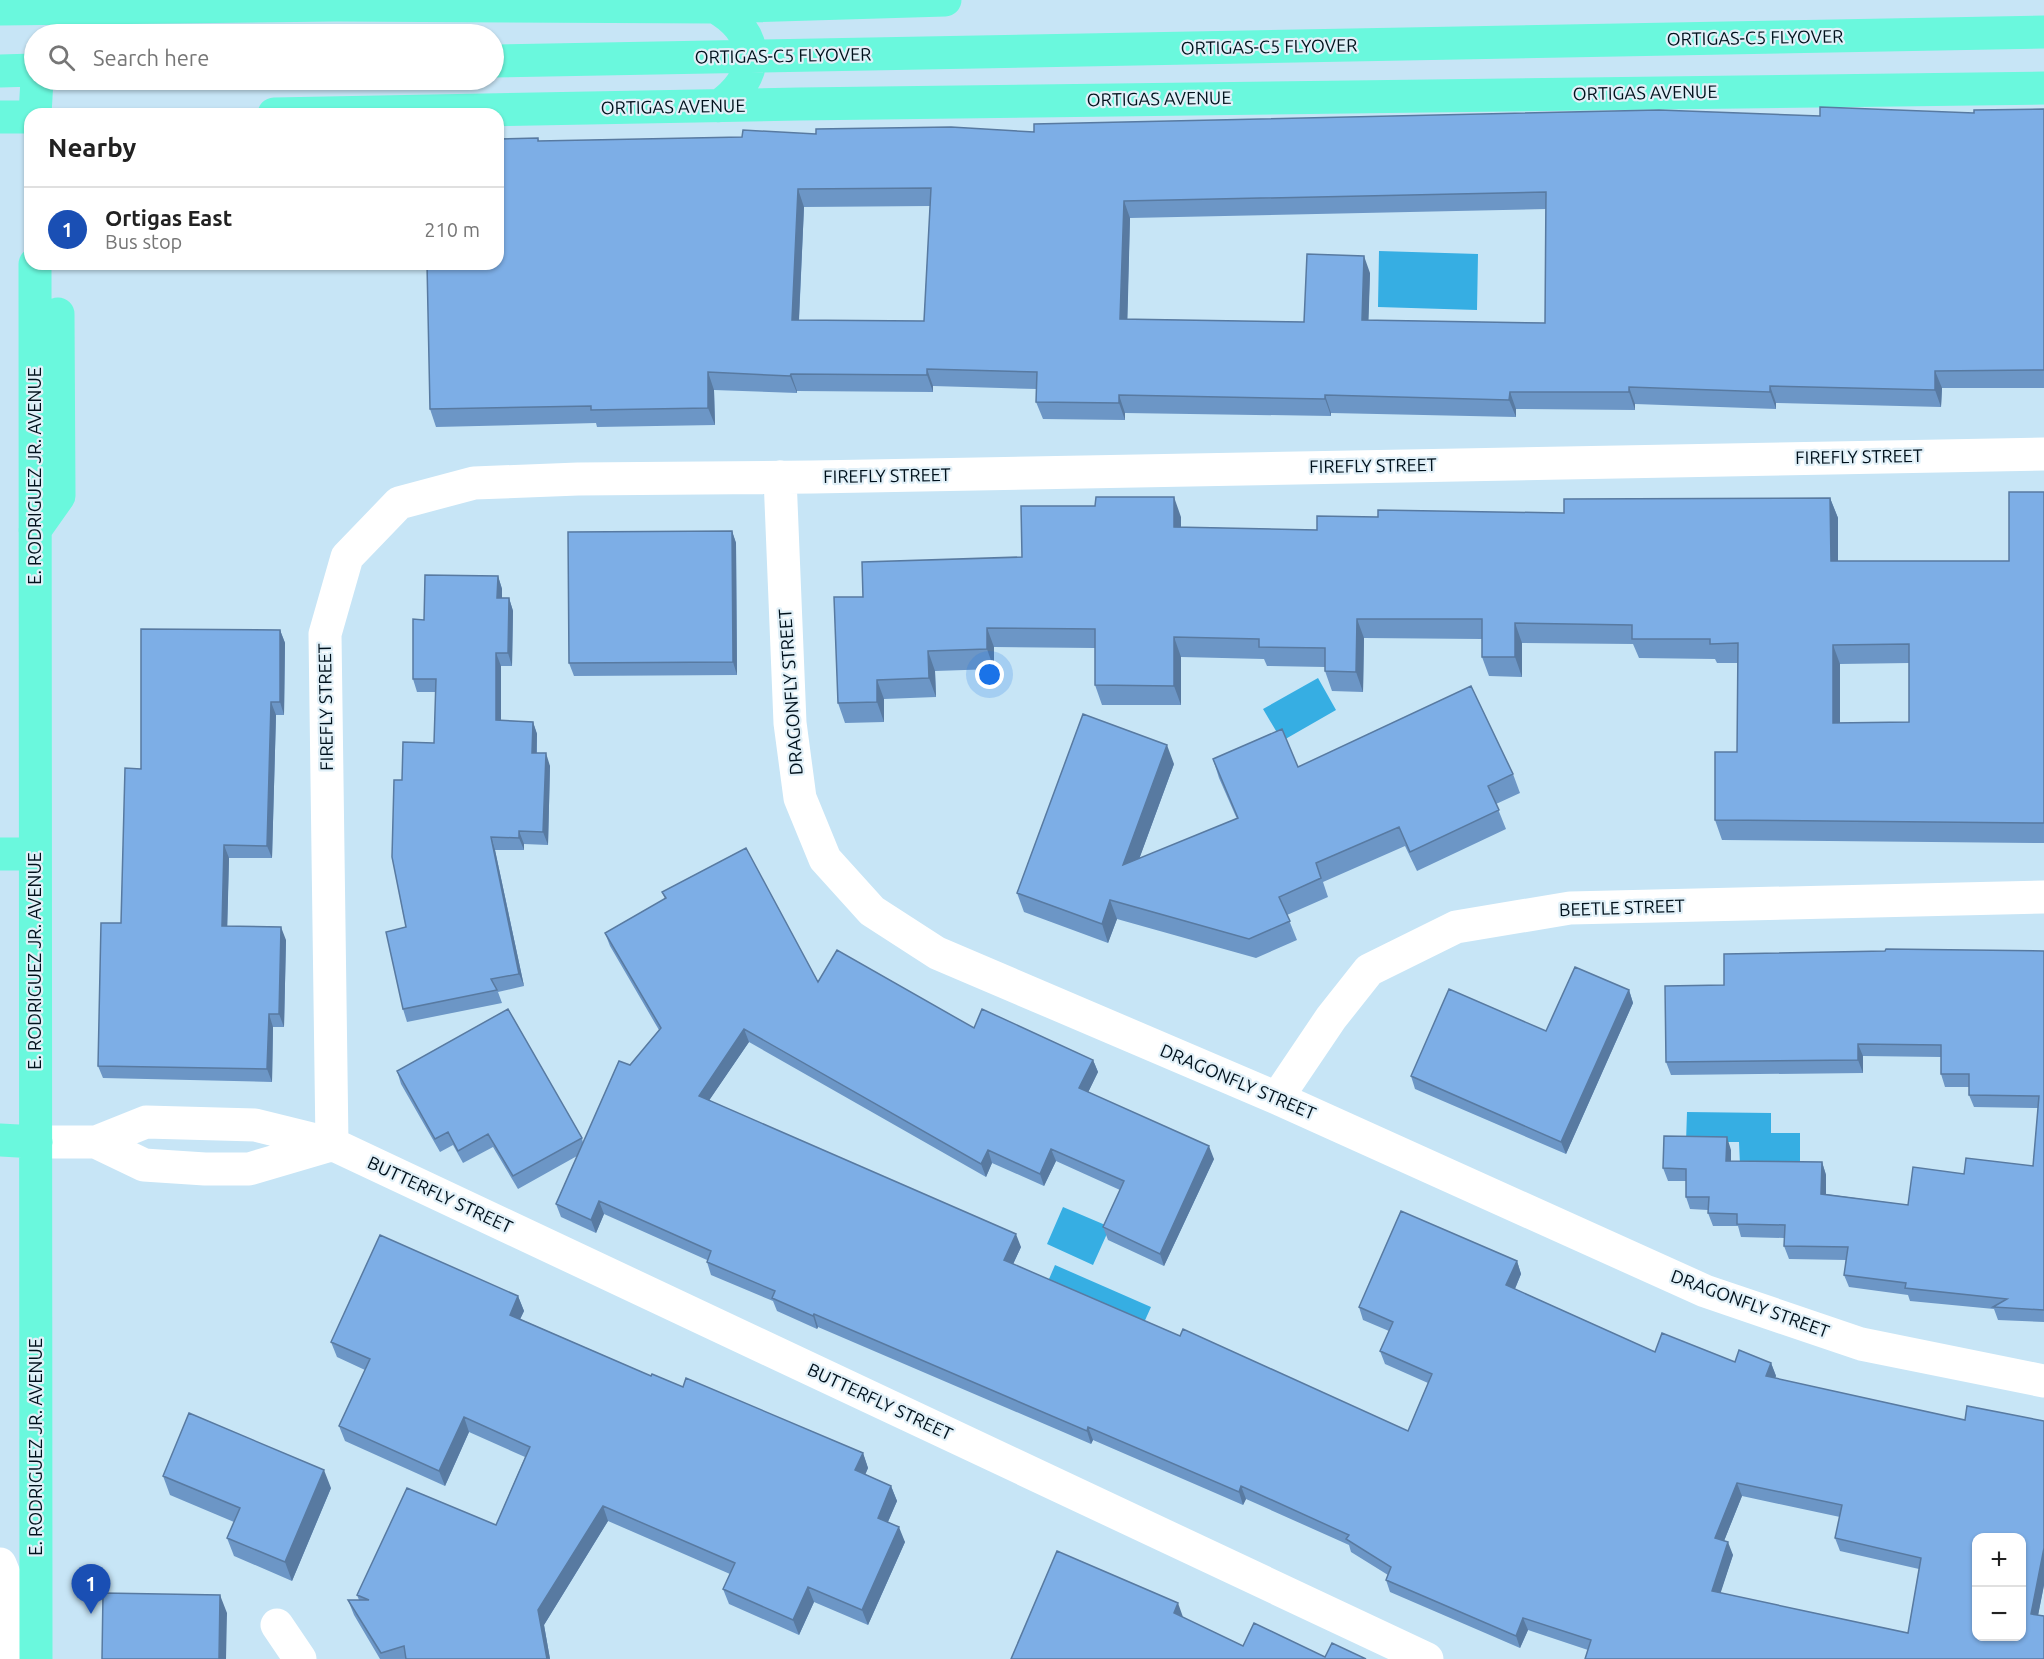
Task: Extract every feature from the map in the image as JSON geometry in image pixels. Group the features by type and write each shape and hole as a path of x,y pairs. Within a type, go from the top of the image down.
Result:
{"main road":[{"path":"0,9 39,14 350,3 796,6 945,0"},
{"path":"699,5 727,14 743,30 750,45 751,55 747,77 742,86 719,106"},
{"path":"796,6 777,21 765,42 764,54 765,66 772,84 799,104"},
{"name":"ORTIGAS-C5 FLYOVER","path":"504,61 2044,32"},
{"path":"0,71 24,70"},
{"name":"ORTIGAS AVENUE","path":"504,110 2044,88"},
{"path":"35,108 36,90"},
{"path":"0,117 24,117"},
{"name":"E. RODRIGUEZ JR. AVENUE","path":"35,270 36,1659"},
{"path":"35,530 59,496 58,270"},
{"path":"0,854 34,854"},
{"path":"0,1140 36,1142"}],"street":[{"name":"FIREFLY STREET","path":"332,1144 325,634 346,557 399,503 474,483 578,479 2044,454"},
{"name":"DRAGONFLY STREET","path":"780,477 790,723 800,798 825,860 872,911 937,953 1277,1098 1705,1291 1861,1344 2044,1382"},
{"name":"BEETLE STREET","path":"1277,1098 1330,1018 1369,970 1456,927 1570,908 2044,897"},
{"name":"BUTTERFLY STREET","path":"36,1142 96,1142 146,1122 255,1125 332,1144 1427,1659"},
{"name":"BUTTERFLY STREET","path":"96,1142 144,1165 205,1169 249,1169 332,1144"},
{"path":"0,1564 10,1589 9,1659"},
{"path":"277,1625 300,1659"}],"water":[{"path":"1379,251 1478,254 1477,310 1378,307"},
{"path":"1318,678 1336,710 1282,741 1263,709"},
{"path":"1687,1112 1771,1113 1771,1133 1800,1133 1800,1165 1740,1165 1739,1142 1686,1142"},
{"path":"1063,1207 1110,1227 1093,1265 1047,1244"},
{"path":"1055,1265 1151,1307 1142,1327 1046,1286"}],"building":[{"path":"1820,107 1974,113 1974,110 2044,109 2044,370 1935,371 1935,390 1770,386 1770,392 1629,387 1629,392 1510,392 1509,400 1325,395 1325,399 1119,395 1119,403 1036,402 1037,372 927,369 927,375 791,374 790,376 708,372 708,408 591,410 591,406 430,409 427,270 504,270 504,139 538,138 538,141 742,137 743,130 816,134 816,129 951,127 1034,132 1034,124 1659,110 1820,116","holes":["931,188 924,321 792,320 798,189","1546,192 1545,323 1362,320 1364,256 1307,254 1304,322 1120,319 1124,201"]},
{"path":"2009,492 2044,492 2044,823 1715,820 1715,752 1737,752 1738,643 1710,644 1710,639 1632,639 1632,625 1515,623 1515,657 1482,657 1482,619 1357,619 1356,672 1325,671 1325,648 1259,647 1259,639 1174,637 1174,686 1095,685 1095,629 987,628 987,649 928,651 929,678 877,680 877,702 838,703 834,597 863,597 862,562 1022,557 1021,506 1095,506 1096,497 1174,497 1174,527 1317,530 1317,516 1378,517 1378,510 1564,513 1564,499 1830,498 1831,561 2009,561","holes":["1909,644 1909,722 1833,723 1833,645"]},
{"path":"732,531 733,662 569,663 568,532"},
{"path":"425,575 498,576 497,598 509,598 508,653 496,653 496,720 533,722 532,753 546,753 543,832 519,831 519,838 491,837 519,974 491,979 497,990 403,1009 386,932 406,927 392,857 394,780 402,780 403,742 434,743 436,679 413,679 413,619 424,620"},
{"path":"141,629 280,630 280,702 271,702 267,846 224,845 222,926 281,927 279,1014 269,1014 267,1069 98,1066 101,923 121,923 125,768 141,769"},
{"path":"1471,686 1513,774 1488,786 1499,810 1410,852 1399,827 1316,863 1321,878 1279,897 1290,921 1249,939 1110,900 1102,924 1017,893 1083,714 1167,745 1123,865 1238,818 1213,759 1282,729 1298,767"},
{"path":"746,848 818,982 837,950 974,1028 982,1009 1093,1060 1079,1088 1209,1146 1160,1254 1103,1227 1124,1181 1051,1149 1040,1174 988,1150 981,1164 744,1029 699,1096 1016,1234 1004,1260 1180,1336 1183,1329 1408,1431 1432,1374 1380,1351 1393,1322 1359,1307 1401,1211 1517,1261 1506,1285 1655,1352 1662,1333 1735,1362 1739,1350 1771,1363 1766,1376 1965,1420 1967,1406 2044,1421 2044,1548 2031,1614 2044,1616 2044,1659 1585,1659 1591,1640 1523,1618 1516,1636 1386,1580 1391,1567 1346,1539 1349,1535 1241,1486 1239,1492 1088,1427 1087,1431 772,1298 775,1291 707,1262 711,1251 599,1201 591,1220 556,1204 619,1061 630,1065 661,1028 605,933 666,898 662,892","holes":["1737,1483 1842,1505 1835,1538 1921,1558 1908,1633 1712,1591 1728,1542 1715,1538"]},
{"path":"1886,949 2044,951 2044,1310 1993,1307 2007,1299 1905,1288 1906,1283 1844,1275 1848,1247 1784,1246 1785,1225 1737,1224 1737,1214 1708,1213 1709,1197 1686,1197 1686,1169 1663,1168 1664,1136 1727,1137 1726,1161 1822,1162 1821,1194 1908,1205 1913,1167 1964,1174 1966,1158 2033,1166 2039,1096 1969,1095 1969,1074 1941,1074 1941,1045 1858,1044 1858,1060 1666,1062 1665,986 1724,985 1724,954 1885,951"},
{"path":"1575,967 1629,990 1561,1142 1411,1076 1449,989 1546,1031"},
{"path":"508,1009 582,1138 513,1176 488,1134 458,1151 448,1132 435,1139 397,1071"},
{"path":"380,1235 518,1296 510,1315 651,1376 652,1374 683,1387 686,1378 863,1453 855,1470 891,1486 878,1518 899,1527 862,1610 808,1587 793,1620 723,1589 735,1563 603,1506 538,1610 547,1659 406,1659 404,1646 381,1653 348,1600 369,1600 357,1595 407,1488 496,1525 530,1447 464,1417 439,1471 339,1426 370,1359 331,1342"},
{"path":"189,1413 324,1470 285,1562 227,1538 240,1508 163,1476"},
{"path":"1057,1551 1178,1603 1174,1613 1243,1646 1254,1623 1325,1657 1332,1643 1366,1659 1011,1659"},
{"path":"103,1593 220,1595 219,1659 102,1659"}],"place":[{"name":"Ortigas East","path":"91,1614"}]}
